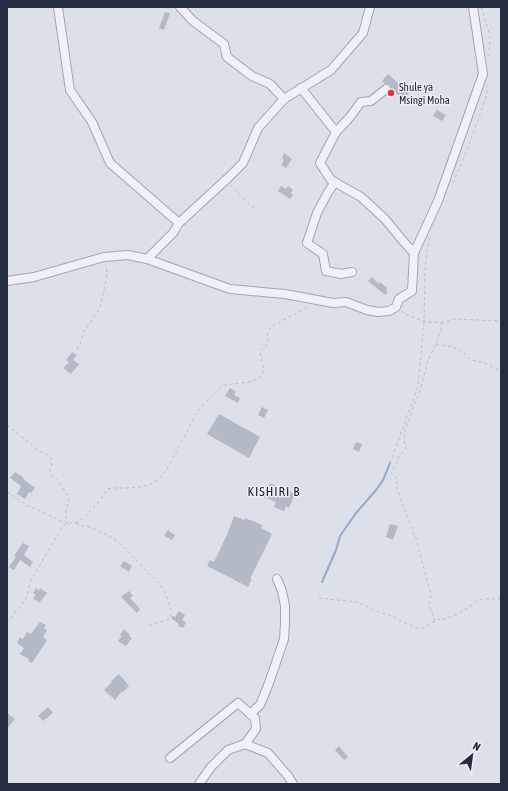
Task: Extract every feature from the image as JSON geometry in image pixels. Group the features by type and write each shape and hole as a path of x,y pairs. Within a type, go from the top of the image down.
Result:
{"street":[{"path":"58,7 70,90 92,122 110,164 179,223"},
{"path":"180,7 192,20 224,44 227,58 252,76 270,84 284,99"},
{"path":"147,259 173,233 179,223 225,181 243,162 258,128 284,99 330,70 364,33 370,7"},
{"path":"7,281 34,277 104,257 128,255 147,259 230,289 285,294 333,303 346,302 367,310 378,312 389,311 396,307 399,299 412,291 414,253 438,201 483,74 473,7"},
{"path":"301,88 336,132"},
{"path":"386,88 371,101 361,102 336,132 320,163 331,180 361,197 385,219 414,253"},
{"path":"335,182 317,213 307,243 323,254 326,271 341,274 352,272"},
{"path":"250,714 260,705 274,671 284,639 285,606 282,591 277,579"},
{"path":"170,758 238,703 255,718 256,730 245,744 228,750 211,767 198,784"},
{"path":"245,744 268,753 293,784"}],"path":[{"path":"481,7 490,36 489,58"},
{"path":"453,182 466,153 487,95 488,81"},
{"path":"225,181 254,209"},
{"path":"390,463 418,386 424,321 425,270 431,232"},
{"path":"76,349 81,342 84,331 97,313 101,304 107,275 107,266 104,257"},
{"path":"76,523 86,516 108,489 139,487 151,484 159,479 167,468 195,416 204,404 224,385 249,382 262,376 263,368 260,351 268,344 268,330 274,325 305,310 316,300"},
{"path":"396,307 410,316 424,321 441,323 454,319 501,321"},
{"path":"435,621 429,604 430,595 428,584 421,563 416,539 398,492 396,485 398,480 392,473 399,456 406,448 404,442 405,430 418,395 428,360 441,332 441,323"},
{"path":"436,344 452,347 464,352 470,360 482,362 501,371"},
{"path":"7,425 51,459 51,474 69,497 65,516 68,523"},
{"path":"7,492 28,506 60,521 91,527 111,537 122,545 161,586 165,592 171,610 171,617 168,620 151,624 149,628"},
{"path":"7,623 26,599 31,580 59,532 63,526 68,523"},
{"path":"319,598 357,602 421,629 435,621 466,610 480,599 501,599"}],"building":[{"path":"165,12 170,13 164,30 159,28"},
{"path":"388,74 409,93 403,99 391,89 390,85 385,84 382,81"},
{"path":"437,110 446,115 442,121 433,116"},
{"path":"284,153 292,159 286,168 281,165 284,160 282,158"},
{"path":"281,186 286,189 288,186 293,190 291,193 293,195 290,199 278,191"},
{"path":"372,277 379,284 380,282 387,288 386,290 388,292 385,295 368,281"},
{"path":"72,352 77,355 73,360 79,364 71,374 63,368 69,362 66,360"},
{"path":"230,388 236,391 234,395 240,398 238,403 225,396"},
{"path":"262,407 268,410 264,418 258,415"},
{"path":"219,414 260,437 249,458 207,434"},
{"path":"356,442 362,444 359,452 353,449"},
{"path":"15,472 35,488 31,493 29,492 25,499 17,494 21,486 10,478"},
{"path":"270,483 295,494 289,508 286,506 284,511 274,507 276,502 264,497"},
{"path":"234,516 244,520 245,518 262,525 261,528 272,534 250,579 252,579 248,587 207,566 210,560 214,562"},
{"path":"390,524 398,526 393,540 386,537"},
{"path":"168,530 175,535 172,540 164,536"},
{"path":"23,543 29,546 24,555 33,562 30,567 20,560 14,570 9,567 16,557 14,556"},
{"path":"124,561 132,566 129,572 120,566"},
{"path":"36,588 39,591 40,588 47,593 39,603 33,598 36,595 33,593"},
{"path":"129,591 133,596 130,598 140,609 137,613 122,598 122,596"},
{"path":"179,611 185,615 182,620 186,622 183,628 178,626 179,624 171,618 173,616 175,617"},
{"path":"40,622 46,625 44,628 47,630 43,637 47,640 32,663 28,661 29,659 20,654 24,648 17,643 20,637 23,639 27,632 31,634"},
{"path":"124,629 132,638 126,646 118,641 122,636 120,635"},
{"path":"119,674 129,686 123,692 122,691 115,700 104,690"},
{"path":"48,707 53,713 43,721 38,716"},
{"path":"7,713 15,719 7,729"},
{"path":"339,746 348,757 344,760 335,750"}],"waterway":[{"path":"322,582 336,550 340,536 356,513 377,489 383,480 390,463"}],"place":[{"name":"Shule ya Msingi Moha","path":"391,93"}],"district":[{"name":"KISHIRI B","path":"274,491"}]}
